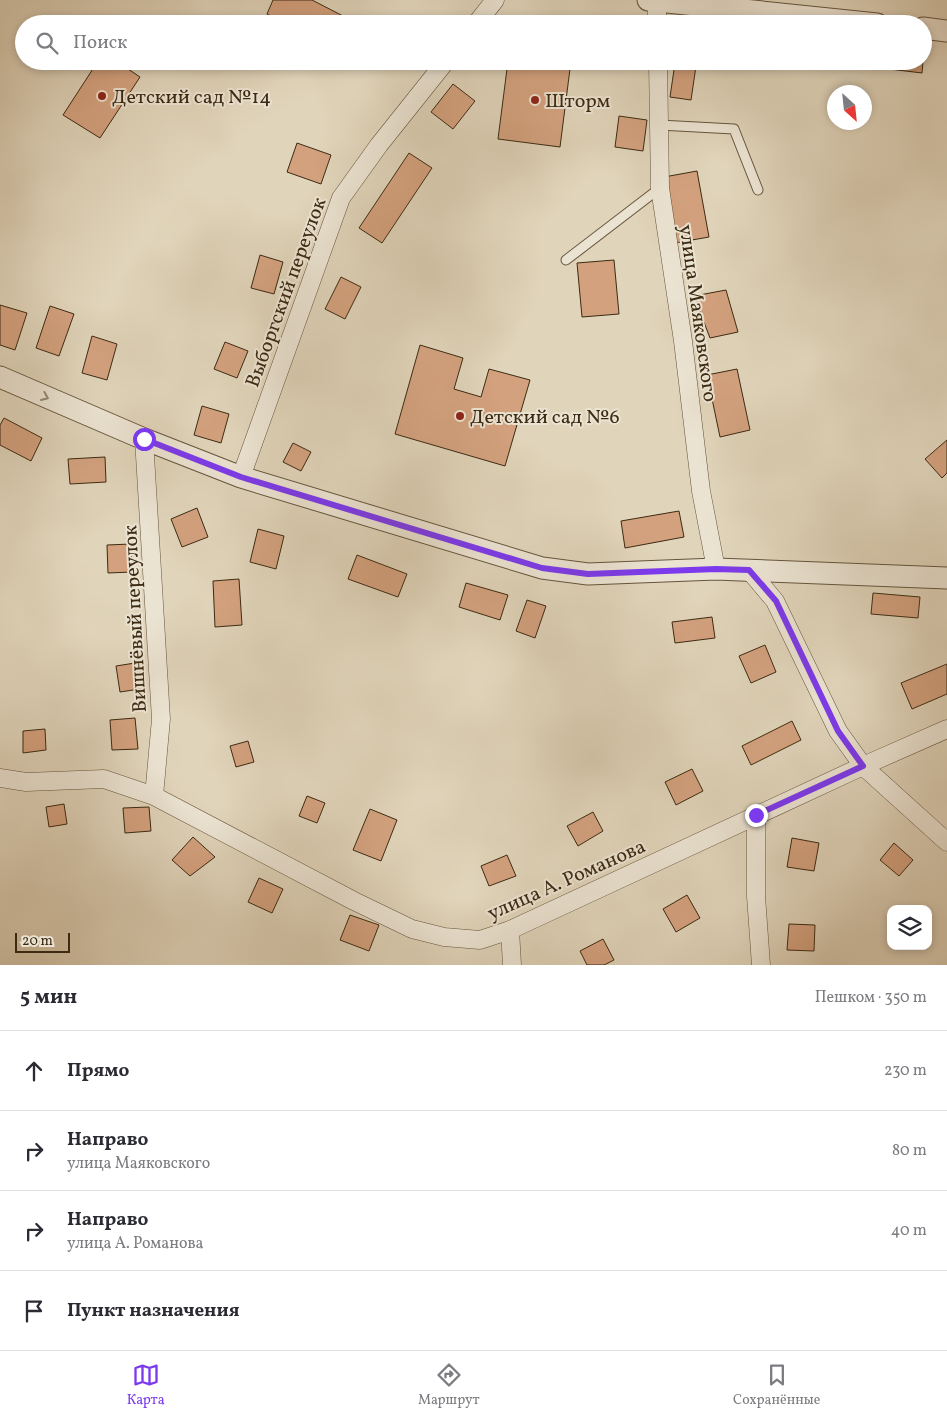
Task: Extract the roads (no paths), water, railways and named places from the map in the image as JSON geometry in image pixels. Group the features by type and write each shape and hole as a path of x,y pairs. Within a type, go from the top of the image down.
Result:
{"street":[{"path":"484,15 496,0"},
{"path":"656,15 654,1 790,15"},
{"path":"932,29 947,31"},
{"name":"Выборгский переулок","path":"241,477 341,198 378,145 439,70"},
{"name":"улица Маяковского","path":"658,70 660,188 683,341 701,491 716,569"},
{"path":"0,377 144,439 241,477 542,568 588,574 716,569 947,578"},
{"name":"Вишнёвый переулок","path":"144,439 161,719 154,796"},
{"path":"749,570 776,601 838,731 863,766 947,842"},
{"name":"улица А. Романова","path":"0,778 26,782 104,779 154,796 354,901 412,929 444,938 480,940 510,930 947,728"},
{"path":"756,815 756,896 762,965"},
{"path":"510,930 512,965"}],"lane":[{"path":"659,125 734,129 758,190"},
{"path":"566,260 660,188"}],"place":[{"name":"Детский сад №14","path":"102,96"},
{"name":"Шторм","path":"535,100"},
{"name":"Детский сад №6","path":"460,416"}]}
